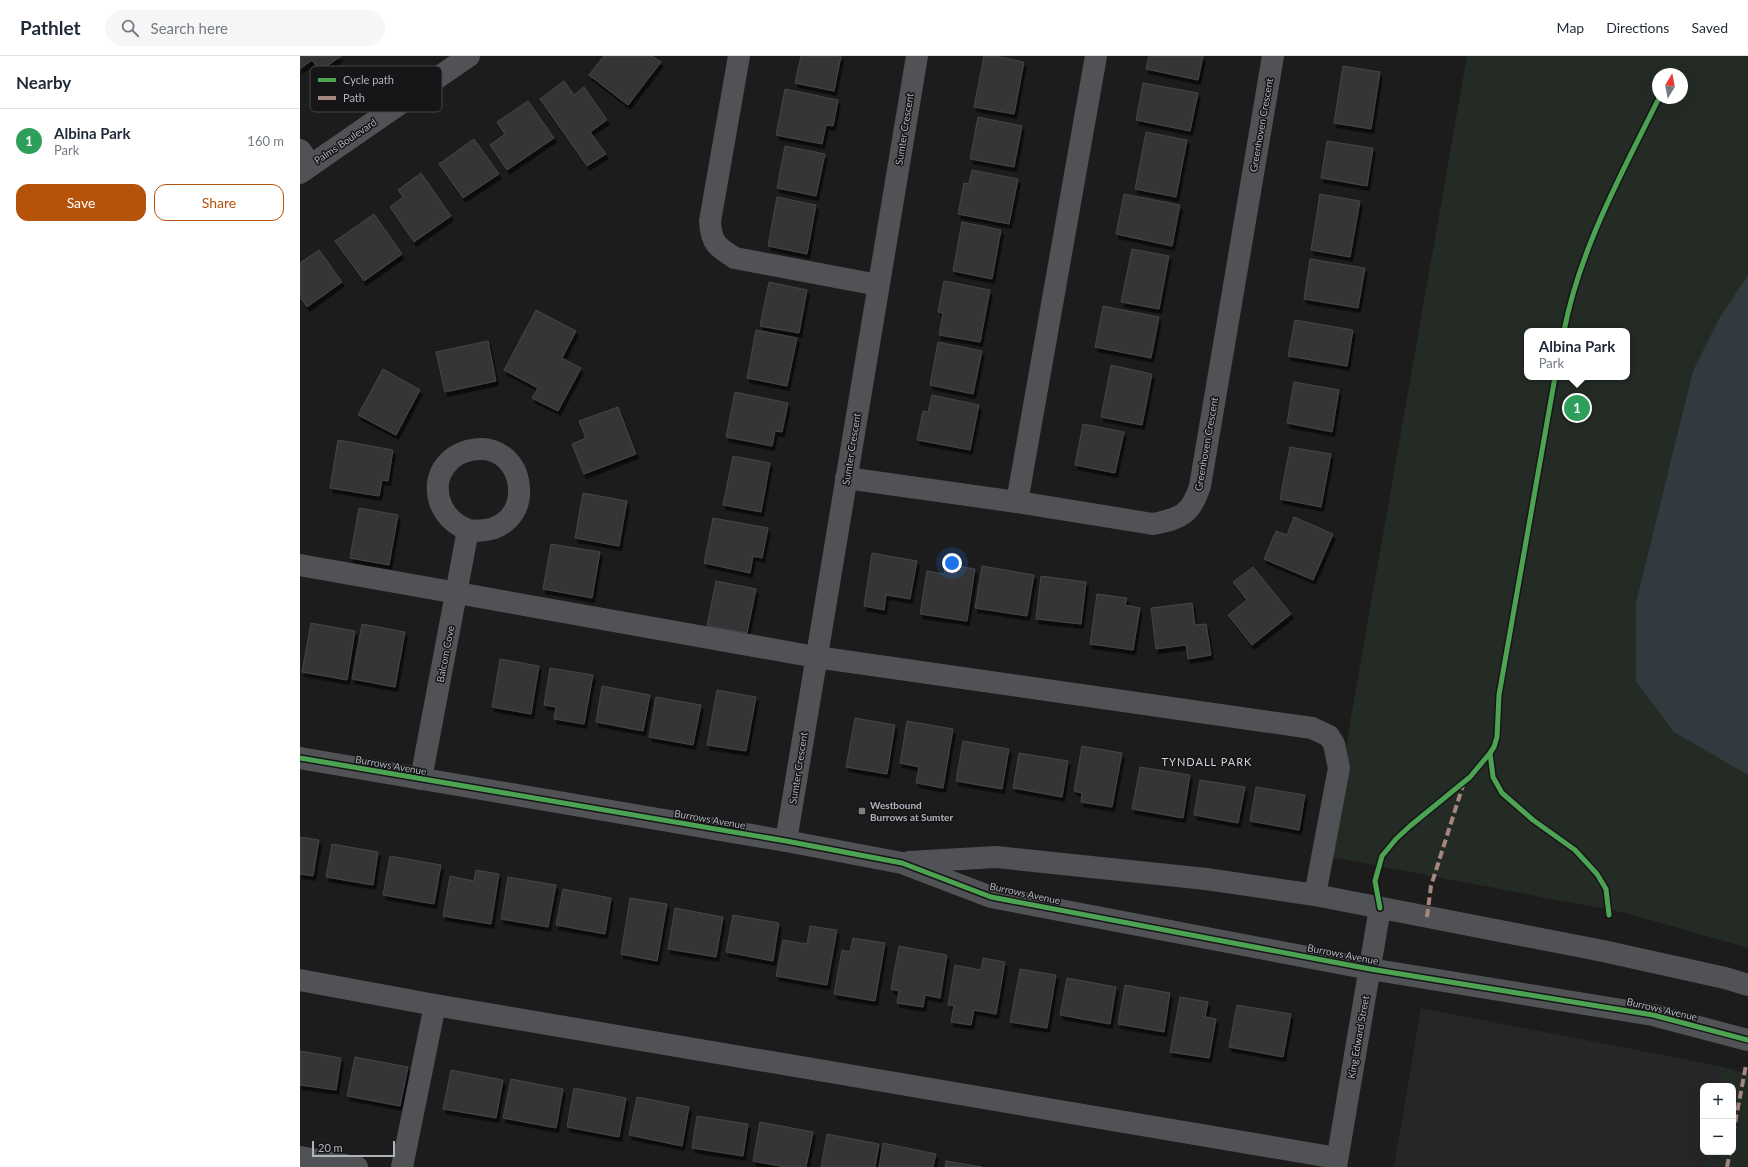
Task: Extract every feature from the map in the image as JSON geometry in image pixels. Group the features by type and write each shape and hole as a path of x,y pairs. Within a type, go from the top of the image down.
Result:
{"street":[{"name":"Palms Boulevard","path":"442,73 469,56"},
{"path":"739,56 710,221 710,236 719,249 735,258 878,285"},
{"name":"Sumter Crescent","path":"786,841 917,56"},
{"path":"1017,502 1096,56"},
{"name":"Greenhoven Crescent","path":"846,478 1017,502 1153,524 1172,520 1184,513 1194,503 1200,486 1273,56"},
{"name":"Palms Boulevard","path":"304,162 382,112"},
{"name":"Balcom Cove","path":"421,779 468,530"},
{"path":"300,565 816,657 1312,728 1329,736 1334,744 1339,768 1315,895"},
{"name":"Burrows Avenue","path":"300,758 786,841 902,863 992,897 1370,969 1653,1015 1748,1040"},
{"name":"Burrows Avenue","path":"902,863 996,857 1206,879 1315,895 1603,951 1725,978 1748,985"},
{"name":"King Edward Street","path":"1336,1163 1380,908"},
{"path":"300,980 1336,1163"},
{"path":"402,1167 435,1005"},
{"path":"300,1157 357,1167"}],"shaded area":[{"path":"1467,56 1748,56 1748,948 1626,913 1331,857 1351,717"},
{"path":"1748,275 1748,775 1674,732 1636,681 1636,603 1693,371 1719,319"},
{"path":"1421,1008 1719,1066 1716,1083 1700,1083 1700,1155 1706,1155 1704,1167 1394,1167"},
{"path":"1719,1066 1748,1074 1748,1167 1704,1167 1706,1155 1736,1155 1736,1083 1716,1083"}],"building":[{"path":"300,56 341,56 327,66 316,66 312,60 300,69"},
{"path":"604,56 652,56 661,62 628,105 589,75"},
{"path":"801,56 841,56 834,91 795,83"},
{"path":"984,56 995,56 1024,62 1014,114 974,107"},
{"path":"1149,56 1203,56 1198,80 1146,69"},
{"path":"1343,66 1380,72 1371,129 1334,123"},
{"path":"564,81 574,95 584,87 607,120 590,132 606,154 587,166 540,99"},
{"path":"1143,83 1198,93 1190,131 1136,120"},
{"path":"785,89 838,100 833,126 826,125 822,144 776,135"},
{"path":"528,101 554,138 507,170 490,145 505,134 497,122"},
{"path":"978,117 1022,126 1014,167 970,159"},
{"path":"1146,132 1187,140 1176,197 1135,189"},
{"path":"474,139 499,174 463,198 439,164"},
{"path":"1327,141 1373,148 1367,186 1321,178"},
{"path":"785,146 825,154 816,196 777,188"},
{"path":"972,170 1018,179 1009,224 958,214 964,183 969,184"},
{"path":"421,173 451,216 414,242 390,207 403,197 398,190"},
{"path":"1124,194 1180,205 1172,246 1116,234"},
{"path":"1320,194 1360,201 1350,257 1311,250"},
{"path":"777,197 816,205 807,254 768,246"},
{"path":"374,214 402,254 364,281 335,241"},
{"path":"962,222 1001,230 992,279 953,271"},
{"path":"1132,249 1169,256 1159,309 1121,302"},
{"path":"319,250 342,282 307,307 300,297 300,263"},
{"path":"1310,259 1365,268 1358,308 1304,299"},
{"path":"944,281 990,290 980,342 939,335 943,313 938,312"},
{"path":"769,282 807,290 799,333 760,326"},
{"path":"1103,306 1159,317 1151,358 1095,347"},
{"path":"536,310 576,331 562,358 581,368 558,411 532,398 538,388 504,370"},
{"path":"1295,320 1353,330 1347,366 1288,356"},
{"path":"756,330 797,338 787,386 747,378"},
{"path":"488,341 496,381 445,392 436,352"},
{"path":"938,342 982,351 973,394 930,385"},
{"path":"1111,365 1152,374 1142,425 1101,417"},
{"path":"383,369 420,390 396,435 358,415"},
{"path":"1294,382 1339,390 1332,432 1287,423"},
{"path":"735,392 788,403 782,432 775,431 772,446 726,437"},
{"path":"932,395 979,405 970,450 917,440 923,411 928,412"},
{"path":"618,407 636,454 584,474 572,444 586,438 579,421"},
{"path":"1083,424 1124,432 1115,473 1075,465"},
{"path":"338,440 393,450 388,481 382,480 379,496 330,488"},
{"path":"1290,447 1331,454 1321,507 1280,499"},
{"path":"733,456 770,463 761,512 723,505"},
{"path":"583,493 627,501 619,546 575,538"},
{"path":"359,508 398,515 389,565 350,558"},
{"path":"1294,517 1333,534 1313,580 1264,559 1276,531 1287,535"},
{"path":"713,518 768,528 762,558 753,556 750,573 704,563"},
{"path":"551,544 600,552 592,598 543,589"},
{"path":"872,553 917,561 910,599 886,595 884,610 864,606"},
{"path":"946,564 975,569 967,621 920,614 927,571 944,574"},
{"path":"982,566 1034,575 1027,616 975,608"},
{"path":"1253,567 1291,614 1252,645 1228,615 1247,600 1233,582"},
{"path":"1041,576 1086,582 1081,624 1036,619"},
{"path":"716,581 756,589 747,633 707,626"},
{"path":"1097,594 1127,598 1125,605 1140,608 1133,650 1090,644"},
{"path":"1192,603 1195,625 1206,624 1211,655 1188,659 1186,645 1156,649 1151,608"},
{"path":"311,623 355,631 347,680 302,672"},
{"path":"362,624 405,632 395,687 352,679"},
{"path":"500,659 539,666 531,714 492,707"},
{"path":"550,668 593,675 584,724 554,719 556,707 544,705"},
{"path":"602,686 650,695 643,731 596,722"},
{"path":"717,690 756,697 746,751 707,745"},
{"path":"656,697 701,705 693,745 649,737"},
{"path":"855,718 895,725 887,774 846,767"},
{"path":"907,721 953,729 943,788 916,783 919,767 900,763"},
{"path":"963,741 1009,749 1002,789 956,781"},
{"path":"1082,746 1122,753 1112,807 1081,802 1082,793 1074,791"},
{"path":"1019,753 1068,761 1062,797 1013,788"},
{"path":"1140,767 1190,775 1183,818 1132,809"},
{"path":"1200,780 1245,787 1238,823 1194,815"},
{"path":"1256,787 1305,795 1299,830 1250,821"},
{"path":"300,837 319,840 313,876 300,874"},
{"path":"332,844 378,852 373,885 326,877"},
{"path":"390,856 441,865 434,904 383,895"},
{"path":"476,870 499,874 491,924 443,916 450,876 474,881"},
{"path":"508,877 556,885 548,927 501,919"},
{"path":"563,889 611,898 605,934 556,925"},
{"path":"630,898 667,904 657,961 621,954"},
{"path":"675,908 723,917 716,957 668,949"},
{"path":"733,915 779,923 773,961 726,952"},
{"path":"810,926 837,930 827,985 776,976 783,940 807,944"},
{"path":"853,938 885,943 875,1001 834,994 842,950 850,952"},
{"path":"899,946 947,955 940,998 925,995 923,1007 897,1003 899,991 891,989"},
{"path":"983,958 1005,962 996,1014 974,1010 971,1025 951,1022 954,1006 948,1005 955,965 981,970"},
{"path":"1020,969 1056,975 1047,1028 1010,1022"},
{"path":"1067,978 1116,987 1110,1024 1060,1015"},
{"path":"1125,985 1170,993 1164,1032 1118,1024"},
{"path":"1180,997 1208,1002 1205,1017 1216,1019 1209,1058 1170,1052"},
{"path":"1237,1005 1291,1014 1283,1057 1229,1047"},
{"path":"300,1051 341,1058 336,1090 300,1085"},
{"path":"355,1057 408,1067 400,1106 347,1096"},
{"path":"451,1070 503,1080 496,1118 443,1109"},
{"path":"511,1079 563,1089 556,1128 503,1118"},
{"path":"574,1088 626,1098 619,1137 567,1127"},
{"path":"637,1097 689,1107 682,1146 629,1135"},
{"path":"697,1116 748,1124 743,1156 692,1148"},
{"path":"760,1122 813,1132 806,1167 785,1167 753,1161"},
{"path":"827,1134 879,1144 875,1167 821,1167"},
{"path":"883,1143 936,1154 933,1167 879,1167"},
{"path":"946,1161 982,1167 945,1167"}],"marked path":[{"path":"1427,917 1431,886 1464,782"},
{"path":"1736,1119 1746,1065"},
{"path":"1727,1167 1729,1155"}],"cycle path":[{"path":"1565,328 1580,270 1591,241 1617,183 1656,104"},
{"path":"1380,908 1375,881 1382,856 1396,839 1410,826 1470,777 1494,747 1497,737 1499,695 1554,380"},
{"path":"1490,753 1493,777 1502,793 1533,820 1575,850 1597,874 1606,889 1609,915"},
{"path":"300,758 786,841 902,863 991,897 1370,969 1653,1015 1748,1040"}],"place":[{"name":"Albina Park","path":"1577,408"},
{"name":"Westbound Burrows at Sumter","path":"862,811"}],"district":[{"name":"TYNDALL PARK","path":"1207,762"}]}
